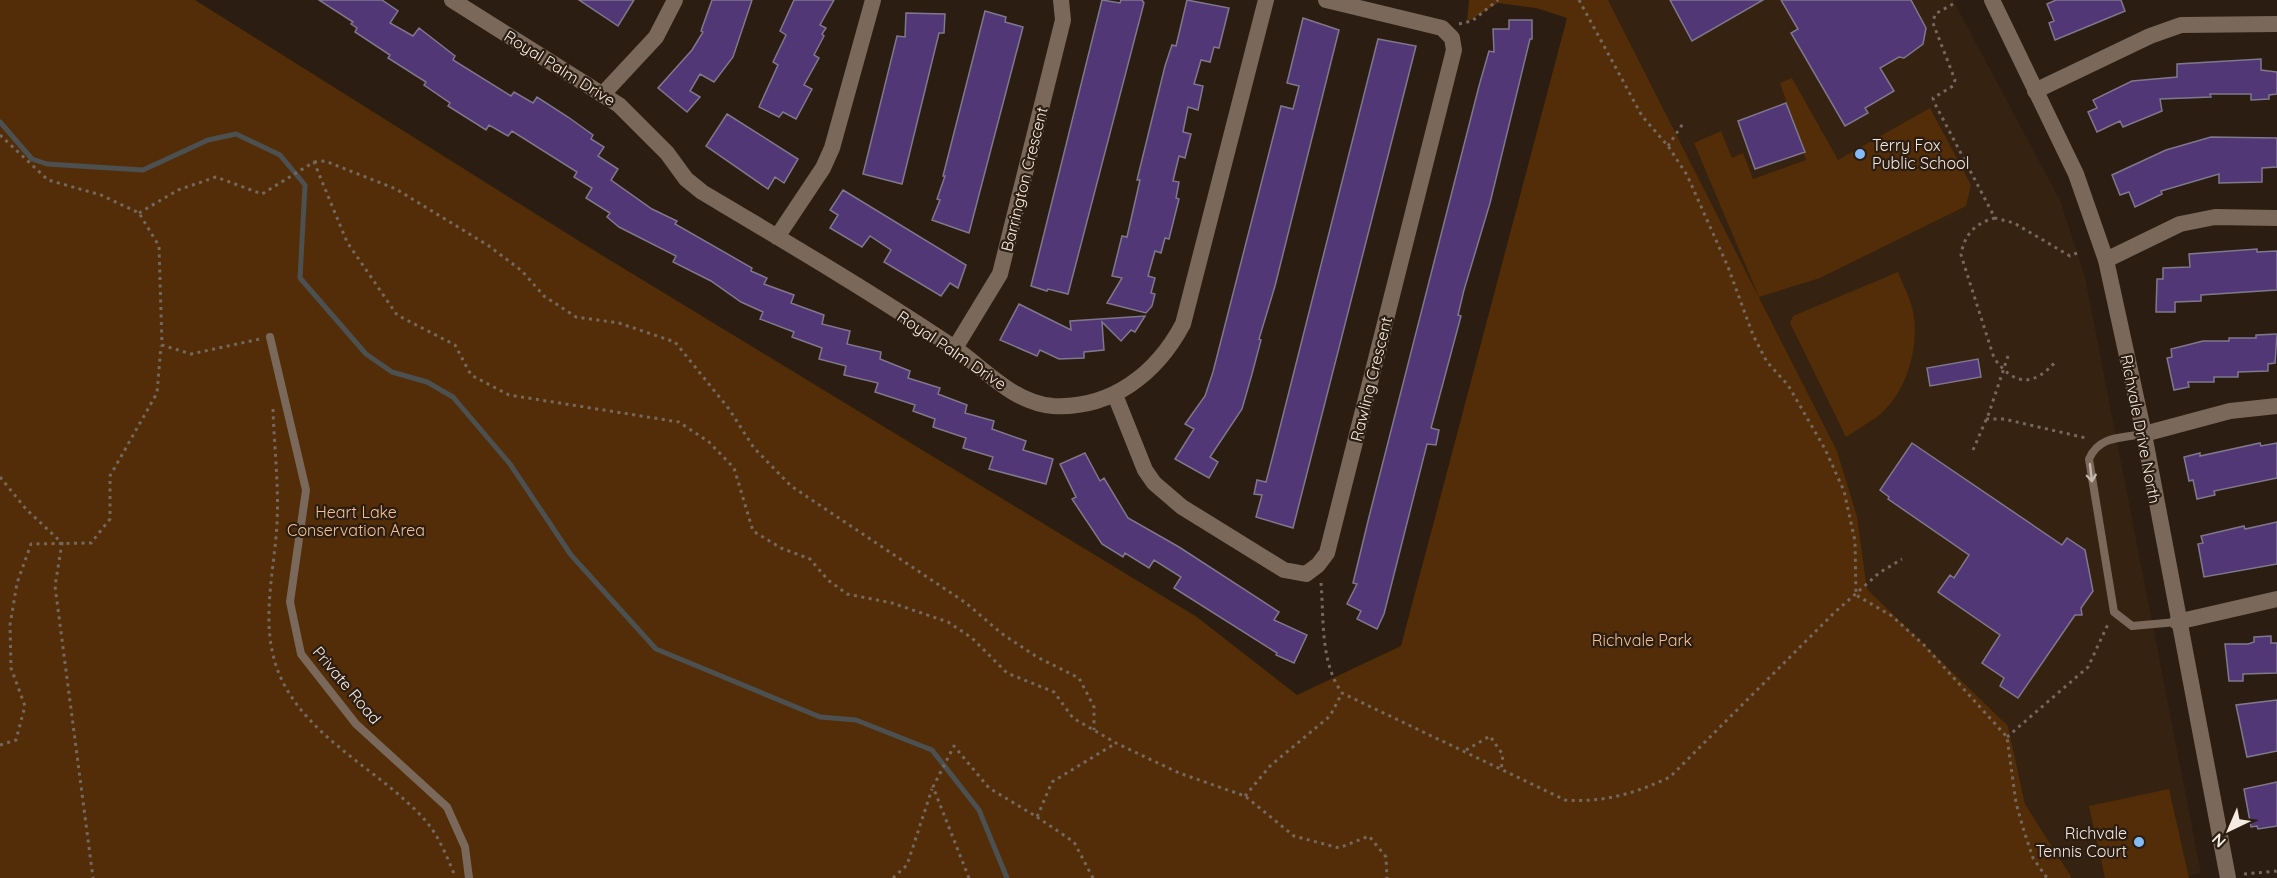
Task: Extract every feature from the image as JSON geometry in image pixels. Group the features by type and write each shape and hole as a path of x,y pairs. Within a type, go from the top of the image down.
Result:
{"street":[{"name":"Royal Palm Drive","path":"452,0 474,6 619,105 654,140 686,179 955,348 1006,388 1037,402 1066,405 1115,395 1134,384 1172,346 1183,324 1266,0"},
{"path":"602,95 656,37 675,0"},
{"path":"777,237 823,168 832,148 873,0"},
{"name":"Barrington Crescent","path":"955,348 1000,274 1063,20 1061,0"},
{"path":"1326,0 1442,28"},
{"name":"Richvale Drive North","path":"1992,0 2076,174 2106,260 2144,434 2177,622 2228,877"},
{"path":"2035,91 2150,36 2181,25 2277,24"},
{"name":"Rawling Crescent","path":"1309,571 1318,565 1327,553 1454,50 1452,38 1442,28"},
{"path":"2106,260 2180,224 2215,217 2277,218"},
{"path":"1115,395 1145,470 1166,495 1284,570 1306,574 1309,571"},
{"path":"2144,434 2230,411 2277,406"},
{"path":"2177,622 2277,599"}],"lane":[{"name":"Private Road","path":"270,337 306,490 290,602 301,654 356,724 447,807 465,847 469,878"},
{"path":"2144,434 2102,441 2093,449 2089,459 2114,612 2132,626 2177,622"}],"path":[{"path":"1442,28 1472,21 1498,0"},
{"path":"1579,0 1642,116 1668,146 1700,201 1753,335 1767,362 1788,385 1820,439 1844,492 1855,541 1856,595"},
{"path":"1953,4 1935,14 1933,23 1955,80 1953,86 1933,98 1995,218"},
{"path":"1668,146 1684,122"},
{"path":"0,135 48,180 100,195 139,213 159,246 162,345 157,393 110,476 110,519 91,543 31,544 17,583 10,625 11,669 25,706 16,740 0,745"},
{"path":"139,213 178,190 216,177 262,194 314,162 325,161 396,189 489,246 522,271 544,296 576,317 619,323 675,342 708,382 754,448 791,486 966,603 1001,633 1037,657 1079,678 1094,707 1094,730"},
{"path":"314,162 347,242 397,315 455,345 471,375 509,395 679,422 709,442 734,468 753,531 781,548 810,559 828,580 847,594 892,603 948,622 972,638 1007,673 1054,692 1073,718 1116,743 1179,772 1245,796 1294,836 1339,848 1369,836 1386,857 1387,878"},
{"path":"2056,361 2046,372 2026,380 2013,378 2003,371 1994,358 1961,255 1963,243 1971,230 1995,218 2013,223 2070,256 2077,253"},
{"path":"162,345 191,354 270,337"},
{"path":"1973,450 2008,356"},
{"path":"273,406 277,522 268,590 269,641 286,688 318,728 425,820 444,849 456,878"},
{"path":"1986,419 2004,419 2086,438"},
{"path":"0,477 26,509 62,543"},
{"path":"62,543 56,586 93,878"},
{"path":"1309,571 1321,581 1327,658 1332,680 1342,693 1466,750 1501,770 1565,800 1592,802 1638,792 1670,777 1834,613 1878,573 1902,559"},
{"path":"1856,595 1892,616 1923,645 2007,737 2016,803 2033,858 2047,878"},
{"path":"2007,737 2088,667 2114,612"},
{"path":"1245,796 1270,766 1330,716 1342,693"},
{"path":"1466,750 1494,733"},
{"path":"1490,736 1503,755 1501,770"},
{"path":"1037,817 1052,782 1116,743"},
{"path":"893,878 907,865 933,787 954,746 990,788 1074,842 1093,878"},
{"path":"933,787 969,878"},
{"path":"2228,877 2277,871"}],"shaded area":[{"path":"1608,0 1953,0 2060,200 2085,277 2201,873 2181,878 2072,878 2025,804 2008,726 1867,589 1857,516 1837,451"}],"green space":[{"name":"Heart Lake Conservation Area","path":"0,0 195,0 595,251 1197,617 1297,695 1401,646 1567,18 1536,8 1498,3 1467,22 1469,0 1608,0 1837,451 1857,516 1867,589 2008,726 2025,804 2072,878 0,878"},
{"path":"1792,78 1838,160 1930,108 1971,185 1966,206 1820,278 1759,297 1694,143 1721,131 1732,158 1743,153 1753,179 1806,160 1780,83"},
{"path":"1898,272 1912,306 1915,325 1913,354 1909,368 1896,395 1887,407 1877,417 1846,437 1790,323 1793,316"},
{"name":"Richvale Tennis Court","path":"2169,789 2189,878 2105,878 2089,806"}],"building":[{"path":"319,0 382,0 398,11 390,23 413,36 419,28 455,56 453,60 511,96 514,92 533,103 537,97 568,117 593,135 591,139 604,147 598,156 618,169 611,180 652,209 677,221 675,224 752,268 751,271 767,278 764,284 794,295 791,303 824,315 822,324 850,331 847,344 881,352 880,359 910,371 908,378 940,388 938,394 967,405 965,413 994,421 992,429 1026,441 1023,450 1053,459 1046,484 989,469 993,457 963,448 966,438 933,427 935,419 913,411 915,405 875,392 878,383 844,375 846,366 819,359 822,348 792,337 794,332 760,319 763,312 741,302 711,281 673,262 676,256 619,227 607,217 610,213 586,198 592,188 574,177 577,172 512,131 508,136 489,125 486,130 448,106 450,103 424,85 426,82 388,58 390,55 355,32 357,28 351,24 353,22"},
{"path":"579,0 634,0 618,26"},
{"path":"712,0 752,0 733,57 714,82 700,74 690,91 700,97 687,112 658,88 692,50 703,32 701,31"},
{"path":"794,0 834,0 820,25 826,28 814,55 819,58 804,85 812,89 796,119 783,112 779,117 759,107 778,65 773,62 786,35 780,31"},
{"path":"1102,0 1120,3 1121,0 1142,0 1144,3 1068,294 1048,289 1047,291 1031,286"},
{"path":"1187,0 1229,8 1219,48 1214,47 1210,62 1201,60 1194,84 1203,86 1198,110 1188,107 1183,132 1191,134 1185,158 1179,156 1173,181 1179,182 1176,198 1179,199 1169,239 1165,238 1161,253 1155,251 1148,276 1155,278 1151,293 1155,294 1152,306 1146,313 1107,303 1122,278 1112,276 1122,236 1127,237 1140,180 1137,180 1165,66 1172,45 1176,46"},
{"path":"1670,0 1763,0 1692,41"},
{"path":"1781,0 1911,0 1926,28 1923,44 1904,58 1899,57 1880,68 1894,91 1865,108 1868,113 1845,126 1791,33 1798,29"},
{"path":"2056,0 2121,0 2125,11 2055,40 2049,23 2054,21 2047,4"},
{"path":"985,11 1006,17 1005,22 1023,27 969,233 932,220 940,200 937,199 945,176 943,176"},
{"path":"906,13 945,14 944,33 939,33 902,184 863,174 897,36 905,37"},
{"path":"1303,18 1339,30 1242,409 1210,457 1218,462 1209,478 1175,459 1194,429 1185,424 1205,396 1213,372 1281,106 1293,109 1299,86 1287,83"},
{"path":"1509,20 1532,20 1532,39 1530,39 1490,203 1464,290 1458,315 1461,316 1431,428 1439,430 1436,445 1427,444 1384,614 1377,629 1357,619 1361,611 1347,604 1357,584 1353,583 1370,513 1479,86 1489,51 1494,52 1493,29 1509,29"},
{"path":"1378,39 1416,46 1293,528 1256,517 1262,495 1254,494 1257,480 1266,482"},
{"path":"2261,59 2261,70 2277,72 2277,94 2269,95 2269,99 2251,100 2251,94 2210,94 2211,97 2160,99 2162,111 2123,127 2120,121 2097,132 2088,112 2097,108 2093,100 2132,81 2177,77 2177,64"},
{"path":"1786,103 1805,152 1755,169 1738,121"},
{"path":"727,114 798,159 784,183 775,177 768,189 706,146"},
{"path":"2211,137 2277,138 2277,167 2262,168 2262,182 2219,183 2219,174 2161,191 2162,194 2135,207 2129,192 2120,195 2112,175 2166,150"},
{"path":"843,190 966,265 958,288 950,283 941,296 884,262 891,250 870,236 862,247 830,228 838,215 830,210"},
{"path":"2257,249 2257,252 2277,251 2277,290 2201,295 2201,301 2175,302 2175,312 2156,312 2157,279 2163,279 2163,268 2190,267 2189,254"},
{"path":"1019,304 1071,330 1070,321 1145,316 1135,332 1131,330 1121,341 1102,322 1104,350 1084,352 1084,358 1059,359 1040,350 1037,356 1000,340"},
{"path":"2277,334 2275,363 2268,364 2268,371 2238,372 2238,377 2214,377 2214,382 2188,382 2189,387 2174,390 2167,358 2172,357 2171,349 2203,341 2229,341 2229,338 2256,338 2256,335"},
{"path":"1978,359 1981,377 1930,386 1927,368"},
{"path":"1912,443 2062,545 2067,538 2085,550 2093,591 2081,608 2082,615 2075,615 2018,698 2000,686 2004,678 1982,663 2000,635 1938,592 1950,575 1954,578 1969,555 1888,499 1889,497 1880,490"},
{"path":"2260,443 2261,446 2277,443 2277,478 2214,491 2215,495 2197,499 2193,480 2189,481 2184,457 2200,453 2200,456"},
{"path":"1085,453 1100,481 1104,478 1128,518 1179,547 1279,612 1274,620 1307,635 1294,663 1276,655 1277,653 1174,588 1181,577 1154,560 1149,568 1125,553 1123,557 1102,544 1072,499 1076,497 1060,464"},
{"path":"2277,522 2277,564 2204,577 2198,544 2203,543 2201,536 2244,526 2245,529"},
{"path":"2271,636 2271,643 2277,643 2277,673 2243,674 2243,681 2229,681 2225,644 2248,644 2254,642 2254,637"},
{"path":"2277,700 2277,751 2247,757 2236,705"},
{"path":"2277,782 2277,826 2258,829 2257,826 2251,827 2244,789"}],"waterway":[{"path":"0,122 32,159 47,164 143,170 208,140 236,134 280,155 305,185 300,278 366,354 392,372 427,382 453,397 510,464 571,555 656,649 820,717 856,720 932,750 979,810 1007,878"}],"place":[{"name":"Terry Fox Public School","path":"1860,154"},
{"name":"Richvale Tennis Court","path":"2139,842"}],"park label":[{"name":"Richvale Park","path":"1642,640"}]}
